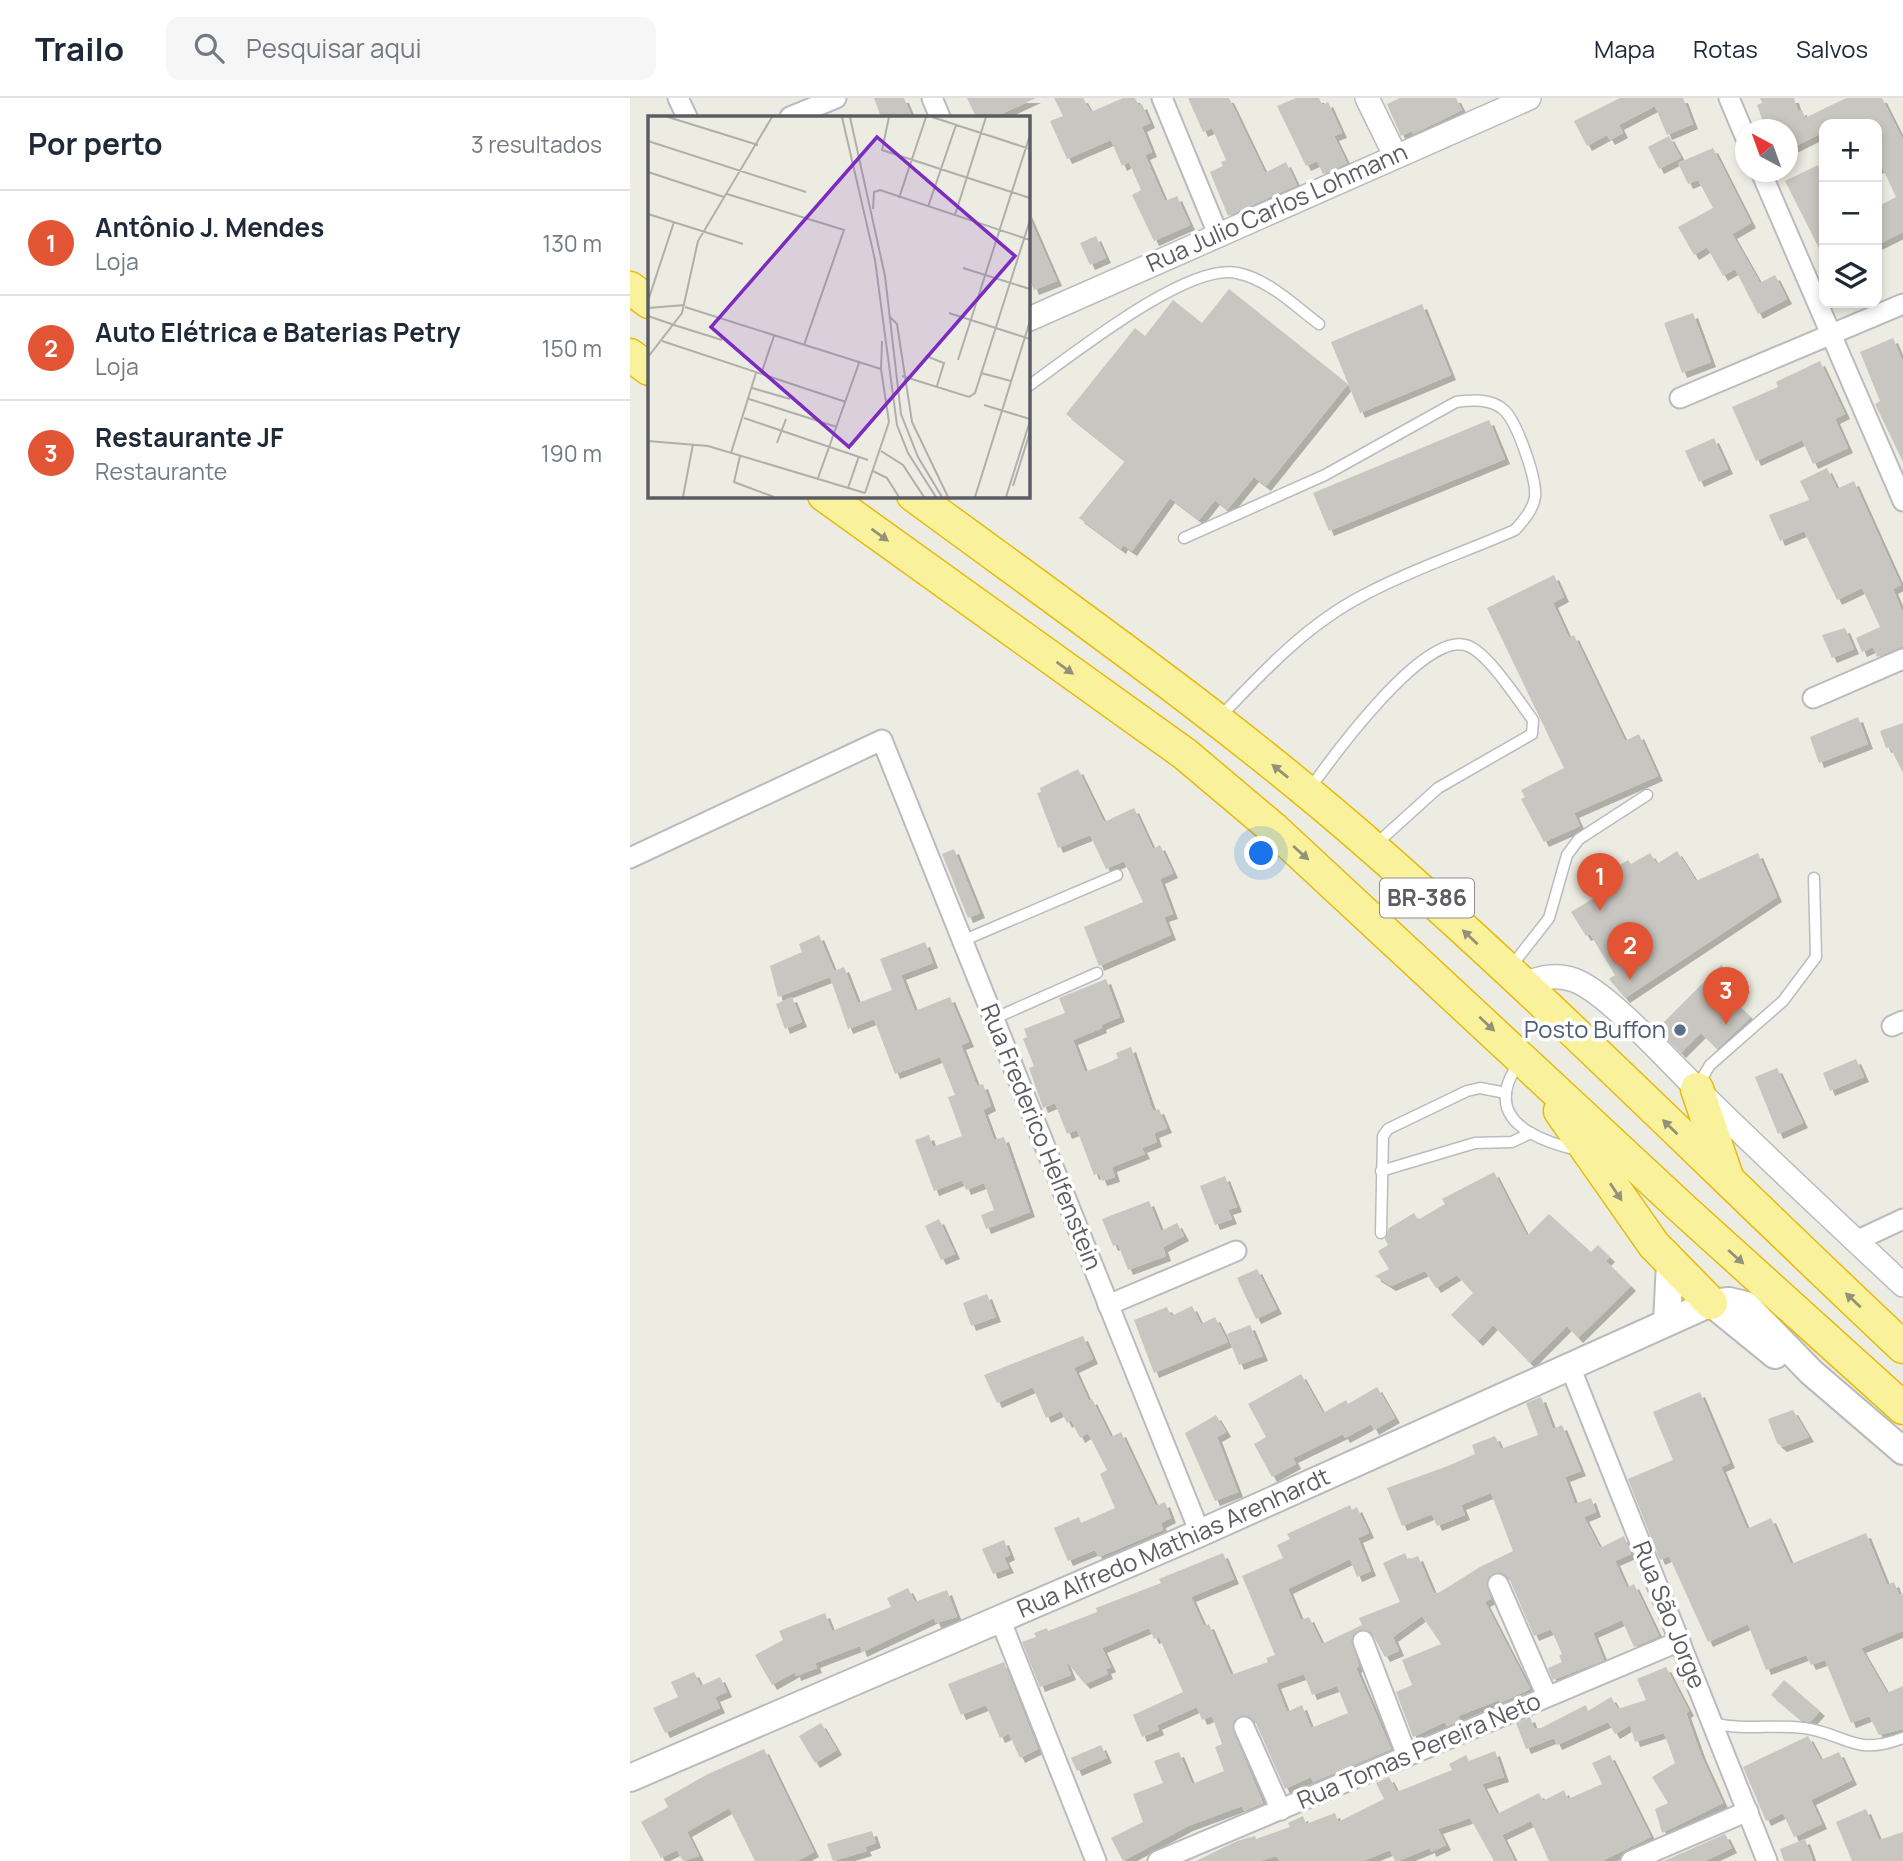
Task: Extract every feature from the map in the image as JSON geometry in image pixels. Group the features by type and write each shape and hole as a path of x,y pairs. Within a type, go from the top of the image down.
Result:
{"highway":[{"path":"630,288 648,301"},
{"path":"630,355 648,368"},
{"name":"BR-386","path":"827,497 1185,754 1359,905 1695,1220 1903,1408"},
{"name":"BR-386","path":"916,497 1217,720 1373,848 1515,978 1903,1347"},
{"path":"1521,1056 1640,1227 1670,1264 1712,1303"},
{"path":"1697,1089 1730,1185"}],"main road":[{"path":"1667,1321 1670,1264"},
{"path":"1712,1303 1729,1301 1746,1305 1793,1355 1903,1451"},
{"path":"1712,1303 1845,1413 1903,1466"},
{"name":"Rua Alfredo Mathias Arenhardt","path":"630,1778 1200,1533 1571,1369 1667,1321 1712,1303"}],"street":[{"path":"678,98 687,116"},
{"path":"792,116 836,98"},
{"path":"932,98 940,116"},
{"path":"1162,98 1219,234"},
{"path":"1367,98 1395,155"},
{"name":"Rua Julio Carlos Lohmann","path":"1029,319 1529,98"},
{"path":"1729,98 1738,119"},
{"path":"1765,182 1903,501"},
{"path":"1680,398 1903,304"},
{"path":"942,497 975,541"},
{"path":"1813,698 1903,659"},
{"name":"Rua Frederico Helfenstein","path":"630,859 882,740 1200,1533"},
{"path":"1515,978 1558,976 1583,985 1636,1029 1903,1285"},
{"path":"1856,1241 1903,1219"},
{"path":"1108,1305 1236,1251"},
{"name":"Rua São Jorge","path":"1571,1369 1767,1861"},
{"path":"1498,1584 1547,1696"},
{"path":"1000,1619 1096,1861"},
{"path":"1363,1641 1407,1756"},
{"name":"Rua Tomas Pereira Neto","path":"1158,1861 1680,1641"},
{"path":"1244,1727 1281,1810"},
{"path":"1631,1861 1748,1811"}],"lane":[{"path":"1029,386 1177,285 1212,274 1237,272 1267,286 1319,324"},
{"path":"1184,538 1325,475 1456,402 1478,400 1502,408 1515,425 1532,476 1535,497 1527,517 1515,530 1362,596 1324,620 1267,667 1217,720"},
{"path":"1307,793 1348,735 1426,657 1442,646 1465,645 1480,653 1533,719 1532,733 1438,788 1373,848"},
{"path":"1515,978 1549,918 1567,855 1578,839 1647,794"},
{"path":"962,941 1117,875"},
{"path":"1697,1089 1710,1065 1783,1001 1816,957 1814,878"},
{"path":"993,1019 1097,973"},
{"path":"1521,1056 1506,1093 1513,1118 1531,1133 1564,1147 1588,1152"},
{"path":"1381,1233 1383,1136 1399,1121 1467,1091 1480,1088 1506,1093"},
{"path":"1381,1171 1475,1143 1512,1142 1531,1133"},
{"path":"1713,1723 1749,1730 1803,1728 1867,1747 1903,1738"}],"building":[{"path":"874,98 904,98 912,116 881,116"},
{"path":"967,98 1036,98 997,116 976,116"},
{"path":"1054,98 1083,98 1091,112 1123,98 1135,98 1139,106 1142,104 1150,123 1142,127 1152,152 1145,155 1165,201 1177,196 1190,225 1154,241 1132,195 1141,190 1129,162 1122,166 1111,140 1067,159 1050,121 1063,116"},
{"path":"1188,98 1229,98 1265,173 1286,162 1297,185 1228,216 1210,172 1223,166 1221,162 1226,160 1212,128 1203,132"},
{"path":"1296,98 1319,98 1322,105 1328,102 1342,133 1334,136 1347,163 1323,174 1317,161 1306,166 1277,106"},
{"path":"1400,98 1456,98 1462,110 1413,134 1412,131 1401,136 1387,104"},
{"path":"1620,98 1683,98 1693,124 1667,135 1655,106 1619,125 1623,133 1610,140 1607,135 1587,146 1574,121"},
{"path":"1760,98 1794,98 1798,111 1802,110 1805,118 1846,98 1882,98 1903,140 1903,232 1882,242 1882,204 1896,197 1882,167 1882,119 1819,119 1819,134 1798,145 1798,119 1762,119 1757,105 1762,103"},
{"path":"1669,136 1681,158 1659,169 1648,147"},
{"path":"1713,148 1751,223 1732,234 1760,283 1775,275 1787,299 1758,314 1735,269 1723,276 1707,247 1694,255 1678,227 1713,208 1698,180 1688,184 1678,163"},
{"path":"1818,165 1819,167 1819,248 1786,182 1798,182 1798,175"},
{"path":"1029,217 1057,281 1034,290 1029,278"},
{"path":"1096,236 1106,258 1090,265 1080,243"},
{"path":"1229,289 1348,384 1266,486 1254,477 1227,510 1215,500 1199,520 1170,498 1132,551 1123,545 1121,549 1079,518 1125,461 1066,414 1135,328 1145,336 1173,300 1202,323"},
{"path":"1422,304 1451,375 1360,413 1331,342"},
{"path":"1693,313 1711,362 1682,373 1664,323"},
{"path":"1893,338 1903,362 1903,462 1875,404 1880,401 1860,352"},
{"path":"1820,361 1845,414 1835,419 1848,448 1813,464 1802,440 1756,461 1732,407 1778,387 1776,382"},
{"path":"1489,420 1505,459 1329,531 1313,493"},
{"path":"1714,438 1728,469 1699,482 1685,451"},
{"path":"1827,468 1837,489 1854,481 1901,585 1893,589 1903,613 1903,646 1877,657 1873,647 1862,652 1856,638 1880,627 1862,588 1837,600 1804,531 1780,541 1769,515 1809,500 1800,481"},
{"path":"1554,575 1564,597 1553,603 1569,638 1574,635 1625,741 1639,734 1658,776 1574,813 1580,826 1544,842 1521,799 1525,797 1521,790 1564,768 1487,608"},
{"path":"1845,628 1854,649 1832,658 1822,635"},
{"path":"1858,717 1868,744 1819,763 1810,737"},
{"path":"1903,723 1903,773 1890,747 1886,748 1880,731"},
{"path":"1078,769 1104,822 1134,808 1153,849 1160,845 1173,873 1160,879 1173,914 1164,917 1171,935 1099,966 1084,927 1143,902 1124,861 1106,869 1090,835 1058,848 1037,793 1041,792 1040,788"},
{"path":"954,849 980,913 968,918 942,854"},
{"path":"1677,851 1696,881 1758,853 1777,897 1625,998 1609,979 1615,975 1590,934 1586,936 1571,912 1612,887 1605,874 1628,860 1631,864 1650,853 1657,864"},
{"path":"819,935 834,971 844,967 858,1003 892,990 880,959 925,942 933,963 901,975 915,1011 950,997 969,1042 961,1045 977,1086 983,1084 991,1106 983,1110 994,1140 1004,1137 1030,1212 986,1229 981,1215 994,1210 984,1183 966,1190 962,1180 934,1191 915,1140 929,1135 933,1147 962,1136 948,1097 955,1095 940,1057 895,1074 874,1019 848,1029 830,977 778,997 770,966 802,952 799,944"},
{"path":"1721,965 1745,987 1733,1000 1751,1017 1717,1049 1701,1033 1681,1053 1657,1029"},
{"path":"1106,979 1120,1017 1073,1040 1085,1072 1118,1058 1116,1053 1131,1047 1153,1111 1159,1109 1167,1128 1154,1133 1157,1142 1142,1148 1145,1154 1112,1167 1115,1177 1102,1181 1099,1173 1094,1175 1077,1130 1067,1134 1055,1103 1043,1108 1029,1068 1034,1066 1023,1039 1027,1037 1024,1029 1065,1013 1059,998"},
{"path":"792,997 802,1022 785,1029 776,1004"},
{"path":"1856,1059 1864,1077 1830,1091 1823,1073"},
{"path":"1777,1068 1803,1123 1778,1134 1755,1077"},
{"path":"1494,1172 1527,1236 1549,1214 1591,1252 1598,1245 1610,1257 1606,1261 1631,1286 1578,1338 1567,1326 1530,1363 1493,1325 1478,1341 1451,1315 1473,1293 1457,1275 1436,1288 1425,1271 1391,1286 1375,1276 1389,1269 1378,1251 1388,1245 1385,1239 1389,1228 1414,1213 1418,1220 1445,1204 1442,1199"},
{"path":"1225,1176 1237,1207 1228,1210 1232,1219 1215,1225 1200,1186"},
{"path":"1149,1201 1161,1231 1177,1223 1184,1236 1163,1247 1166,1256 1128,1270 1118,1244 1113,1246 1102,1219"},
{"path":"939,1219 955,1254 941,1260 925,1226"},
{"path":"1257,1269 1277,1309 1256,1319 1237,1278"},
{"path":"987,1294 996,1317 971,1326 963,1303"},
{"path":"1192,1306 1201,1324 1215,1317 1228,1342 1154,1373 1134,1320 1167,1307 1171,1316"},
{"path":"1250,1325 1263,1356 1239,1365 1227,1334"},
{"path":"1083,1336 1093,1359 1074,1368 1089,1401 1092,1399 1111,1437 1121,1432 1156,1506 1165,1502 1171,1518 1161,1523 1163,1530 1099,1557 1095,1550 1068,1561 1054,1528 1079,1517 1081,1523 1115,1508 1100,1474 1107,1470 1088,1433 1080,1438 1071,1420 1067,1423 1061,1411 1046,1418 1033,1387 997,1403 984,1375"},
{"path":"1301,1374 1323,1413 1346,1400 1348,1404 1377,1387 1395,1418 1374,1430 1371,1424 1345,1438 1343,1434 1293,1458 1296,1464 1272,1477 1254,1444 1266,1437 1248,1404"},
{"path":"1700,1392 1730,1463 1721,1467 1747,1529 1771,1518 1791,1564 1866,1533 1887,1585 1894,1582 1899,1595 1903,1593 1903,1631 1861,1648 1887,1693 1903,1686 1903,1729 1879,1735 1869,1716 1851,1723 1825,1660 1811,1665 1806,1655 1766,1670 1748,1624 1708,1642 1669,1556 1660,1560 1628,1479 1673,1460 1653,1412"},
{"path":"1541,1397 1553,1429 1562,1425 1581,1471 1565,1477 1575,1504 1591,1498 1596,1512 1584,1517 1600,1548 1624,1536 1631,1554 1615,1561 1627,1588 1634,1584 1659,1636 1634,1647 1622,1620 1593,1633 1604,1660 1553,1680 1548,1668 1562,1662 1559,1656 1562,1654 1551,1629 1534,1636 1509,1578 1500,1572 1494,1573 1486,1583 1491,1599 1485,1602 1530,1689 1500,1703 1499,1700 1458,1716 1460,1720 1447,1726 1445,1722 1413,1737 1396,1692 1412,1685 1402,1660 1441,1644 1422,1616 1393,1637 1399,1651 1385,1657 1371,1632 1358,1630 1351,1640 1359,1666 1356,1668 1391,1749 1313,1782 1311,1777 1285,1789 1255,1721 1246,1715 1240,1716 1234,1720 1233,1731 1263,1803 1244,1811 1242,1806 1188,1826 1123,1861 1111,1838 1143,1822 1133,1794 1163,1783 1154,1761 1179,1752 1192,1784 1224,1771 1215,1747 1222,1744 1212,1716 1202,1720 1197,1707 1157,1725 1159,1730 1142,1737 1133,1715 1183,1692 1159,1637 1154,1639 1149,1628 1102,1648 1111,1667 1106,1669 1108,1674 1085,1684 1065,1660 1071,1675 1040,1687 1022,1642 1036,1637 1034,1633 1047,1628 1048,1631 1097,1612 1096,1608 1161,1583 1159,1579 1223,1553 1234,1579 1191,1597 1204,1626 1209,1624 1231,1675 1268,1662 1266,1658 1275,1655 1242,1576 1283,1558 1277,1545 1290,1539 1287,1534 1350,1505 1352,1510 1357,1507 1369,1533 1358,1538 1371,1571 1357,1577 1350,1559 1288,1589 1301,1620 1309,1617 1322,1644 1362,1625 1359,1618 1400,1602 1383,1563 1405,1553 1408,1560 1418,1556 1434,1594 1440,1592 1480,1567 1513,1551 1491,1493 1461,1505 1465,1515 1437,1526 1432,1514 1402,1526 1387,1488 1475,1454 1472,1445 1495,1436 1501,1449 1538,1435 1526,1403","holes":["1304,1674 1312,1695 1337,1686 1348,1713 1311,1728 1302,1705 1287,1712 1276,1684"]},
{"path":"1793,1410 1809,1437 1782,1447 1777,1443 1768,1419"},
{"path":"1216,1415 1226,1432 1217,1437 1238,1492 1215,1501 1185,1433"},
{"path":"1004,1540 1010,1555 1004,1558 1009,1568 993,1574 982,1549"},
{"path":"908,1588 915,1602 947,1590 957,1617 936,1623 934,1618 862,1652 860,1646 815,1663 817,1668 796,1676 795,1672 772,1685 755,1655 783,1640 779,1631 825,1613 832,1631 891,1607 887,1598"},
{"path":"1004,1662 1038,1749 1020,1758 1009,1734 1000,1738 986,1705 961,1715 948,1684"},
{"path":"1666,1667 1689,1711 1686,1713 1701,1755 1723,1803 1662,1833 1655,1809 1668,1803 1652,1777 1675,1763 1664,1733 1635,1742 1630,1725 1615,1734 1608,1722 1557,1745 1554,1738 1526,1749 1516,1723 1530,1717 1534,1728 1541,1728 1586,1705 1588,1711 1611,1697 1618,1709 1646,1700 1637,1679"},
{"path":"694,1672 701,1686 720,1677 727,1692 715,1697 720,1708 665,1733 653,1708 678,1697 671,1682"},
{"path":"1784,1680 1820,1711 1810,1722 1801,1720 1771,1695"},
{"path":"821,1723 837,1750 815,1763 799,1736"},
{"path":"1808,1736 1821,1760 1839,1752 1852,1780 1811,1800 1822,1824 1794,1837 1783,1813 1766,1821 1743,1767"},
{"path":"1101,1745 1107,1758 1077,1771 1071,1758"},
{"path":"764,1749 814,1852 797,1861 755,1861 729,1808 687,1832 699,1856 683,1861 677,1850 661,1858 641,1822 668,1807 664,1799 706,1775"},
{"path":"1495,1751 1504,1777 1482,1784 1497,1814 1539,1793 1543,1801 1564,1790 1568,1799 1602,1784 1592,1763 1610,1755 1651,1837 1602,1861 1549,1861 1531,1821 1502,1835 1515,1861 1494,1861 1470,1818 1438,1829 1446,1845 1431,1852 1430,1848 1398,1861 1395,1861 1390,1850 1363,1861 1280,1861 1276,1856 1259,1861 1196,1861 1237,1841 1255,1836 1256,1839 1290,1827 1288,1823 1303,1816 1306,1824 1335,1813 1338,1822 1384,1799 1376,1783 1389,1777 1397,1792 1452,1770 1449,1764 1466,1755 1469,1761"},
{"path":"1866,1809 1879,1840 1903,1832 1903,1861 1852,1861 1836,1822"},
{"path":"872,1831 876,1843 865,1847 867,1851 833,1861 827,1844"},
{"path":"1725,1834 1732,1848 1705,1861 1664,1861"},
{"path":"1805,1839 1813,1861 1784,1861 1780,1849"}],"place":[{"name":"Antônio J. Mendes","path":"1600,911"},
{"name":"Auto Elétrica e Baterias Petry","path":"1630,980"},
{"name":"Restaurante JF","path":"1726,1025"},
{"name":"Posto Buffon","path":"1680,1030"}]}
